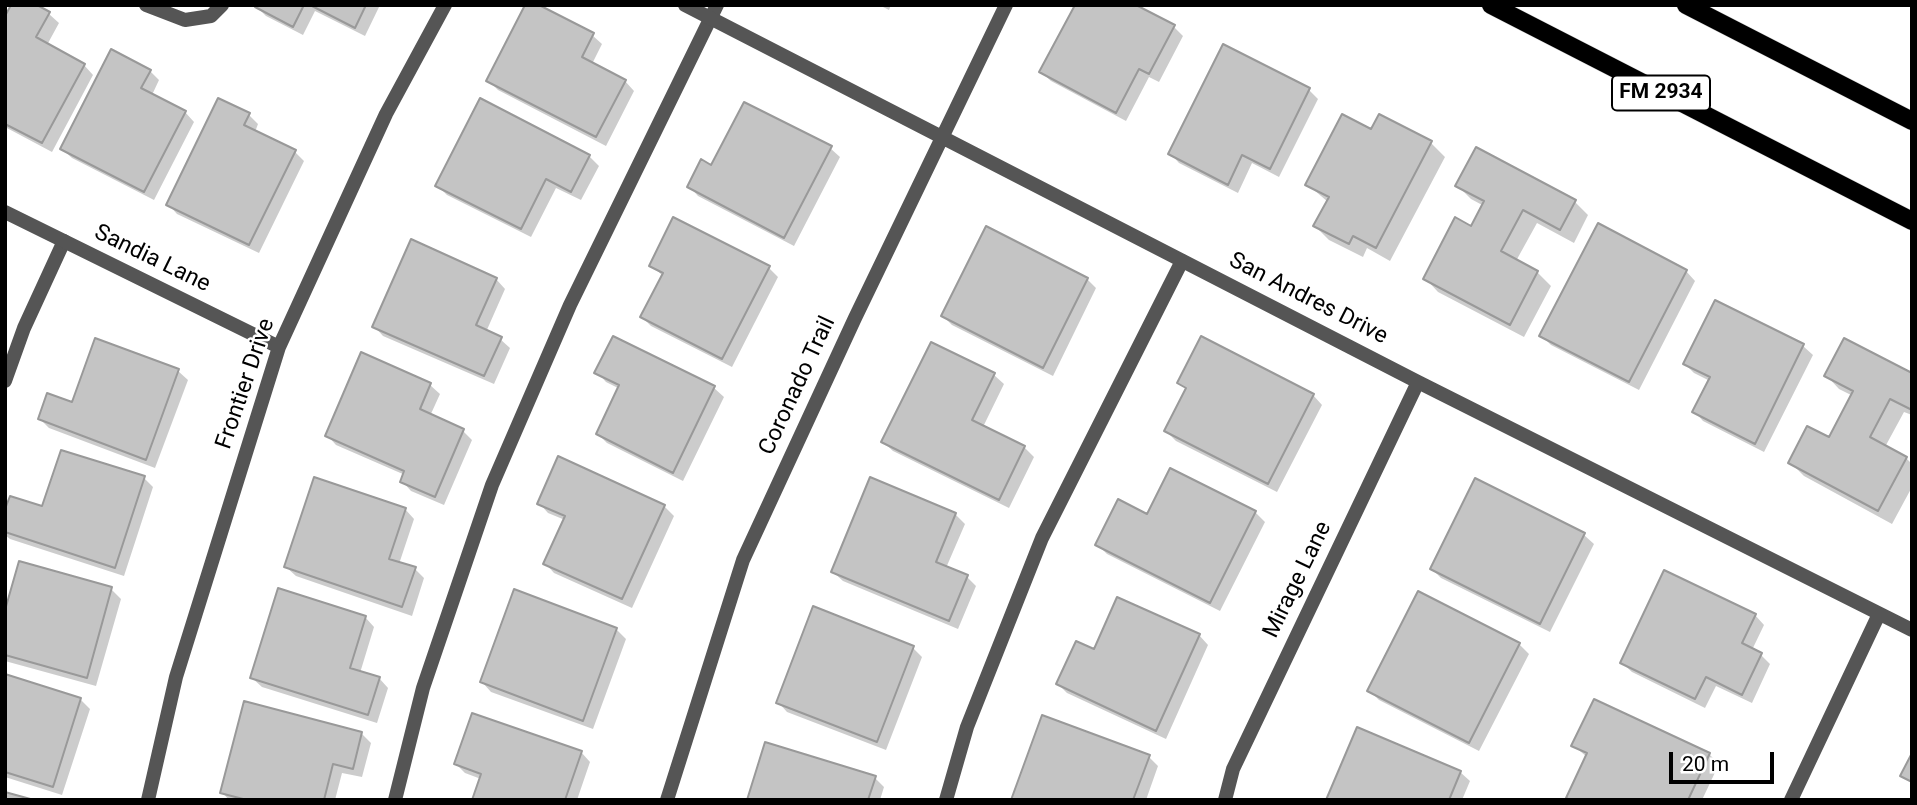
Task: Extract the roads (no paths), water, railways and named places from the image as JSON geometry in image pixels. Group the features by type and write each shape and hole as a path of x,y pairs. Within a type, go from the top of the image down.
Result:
{"main road":[{"name":"FM 2934","path":"1491,5 1912,221"},
{"path":"1686,5 1912,121"}],"street":[{"path":"146,5 186,20 211,16 222,5"},
{"name":"Frontier Drive","path":"148,800 176,677 279,347 386,114 445,5"},
{"name":"San Andres Drive","path":"685,5 714,12 942,138 1418,382 1912,630"},
{"name":"Coronado Trail","path":"667,800 743,560 855,318 1006,5"},
{"path":"395,800 423,688 492,485 570,304 714,12"},
{"name":"Sandia Lane","path":"5,212 279,347"},
{"path":"5,381 23,328 64,241"},
{"path":"946,800 967,727 1042,538 1182,261"},
{"name":"Mirage Lane","path":"1225,800 1233,769 1418,382"},
{"path":"1791,800 1879,614"}]}
